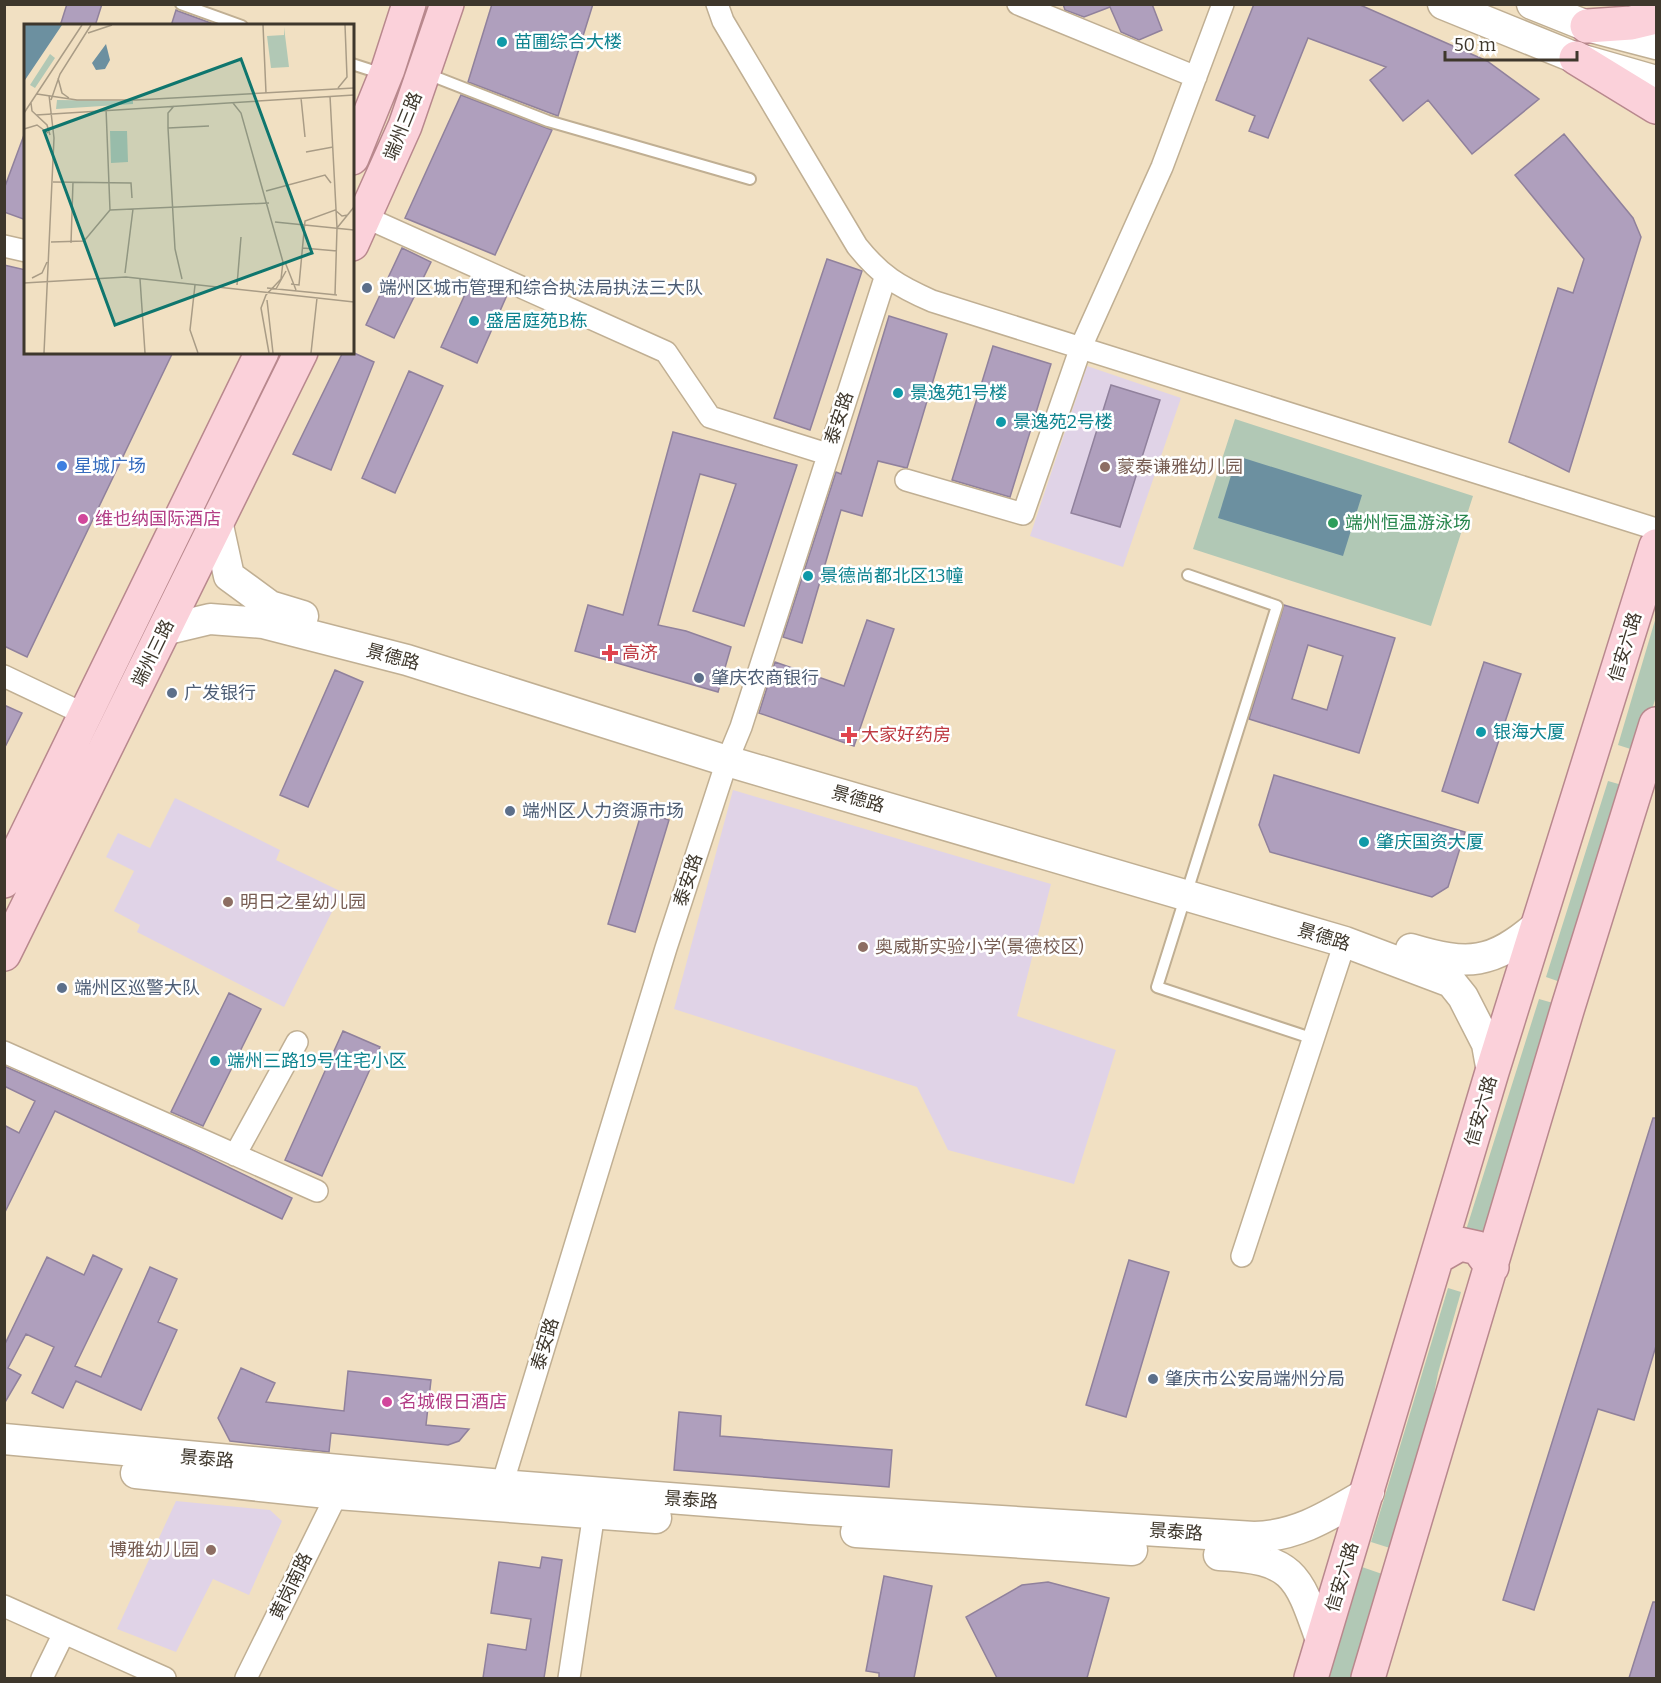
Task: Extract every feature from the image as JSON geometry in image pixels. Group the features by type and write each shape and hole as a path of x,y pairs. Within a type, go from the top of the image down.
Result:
{"main road":[{"name":"端州三路","path":"359,230 405,126 424,73 426,11"},
{"name":"端州三路","path":"354,153 386,75 426,11"},
{"path":"1587,26 1631,23 1656,17"},
{"path":"1576,58 1656,106"},
{"name":"端州三路","path":"4,881 261,354"},
{"name":"端州三路","path":"4,954 300,354"},
{"name":"信安六路","path":"1311,1678 1369,1492 1492,1072 1656,546"},
{"path":"1368,1678 1637,779 1656,724"},
{"path":"1586,772 1608,764 1637,779"},
{"path":"1439,1256 1460,1244 1478,1248 1492,1267"}],"street":[{"path":"717,4 723,21 857,246 885,278 932,301 1081,346 1656,530"},
{"path":"1018,4 1196,77"},
{"path":"906,480 1023,514 1081,346 1162,167 1223,4"},
{"path":"1533,4 1587,26 1656,44"},
{"path":"1457,7 1576,58 1656,81"},
{"path":"359,230 666,352 710,417 826,454"},
{"path":"4,246 24,251"},
{"name":"泰安路","path":"499,1495 666,948 885,278"},
{"name":"景德路","path":"217,521 229,576 270,606 730,755"},
{"name":"景德路","path":"164,630 210,619 263,623 407,660 1190,889 1442,959 1475,961 1504,950 1538,925"},
{"path":"4,676 84,714"},
{"name":"景德路","path":"1190,889 1451,982 1463,997 1487,1044 1492,1072"},
{"path":"1242,1256 1344,942"},
{"path":"235,1155 297,1042"},
{"path":"4,1052 317,1191"},
{"name":"景泰路","path":"4,1440 499,1495 810,1509 1254,1538 1278,1537 1300,1530 1369,1492"},
{"path":"4,1459 337,1494 499,1495 594,1513 1014,1544 1255,1557 1271,1562 1288,1574 1303,1591 1322,1643"},
{"name":"黄岗南路","path":"246,1678 337,1494"},
{"path":"569,1678 594,1513"},
{"path":"4,1606 63,1635 165,1678"},
{"path":"42,1678 63,1635"}],"lane":[{"path":"181,4 236,24"},
{"path":"354,65 386,75"},
{"path":"424,73 548,121 750,179"},
{"path":"1188,575 1277,606 1190,889 1157,987 1314,1039"}],"shaded area":[{"name":"蒙泰谦雅幼儿园","path":"1087,366 1181,398 1123,567 1030,536"},
{"name":"奥威斯实验小学(景德校区)","path":"733,790 1051,884 1017,1016 1116,1050 1074,1184 948,1150 917,1087 674,1009"},
{"name":"明日之星幼儿园","path":"175,798 280,850 276,860 342,892 284,1007 137,932 140,925 114,911 134,871 106,857 118,833 150,848"},
{"name":"博雅幼儿园","path":"176,1501 270,1510 282,1521 249,1595 213,1579 176,1652 117,1629"}],"green space":[{"name":"端州恒温游泳场","path":"1235,419 1473,496 1431,626 1193,549"},
{"path":"1656,617 1656,696 1640,752 1618,745"},
{"path":"1608,781 1629,787 1566,984 1546,977"},
{"path":"1539,999 1560,1005 1481,1255 1460,1249"},
{"path":"1448,1288 1461,1292 1438,1373 1424,1447 1393,1549 1371,1542"},
{"path":"1362,1567 1385,1575 1353,1678 1328,1678"}],"water":[{"path":"1237,456 1362,495 1343,556 1218,518"}],"building":[{"path":"67,4 102,4 96,24 61,24"},
{"path":"492,4 593,4 558,116 468,82"},
{"path":"1063,4 1152,4 1162,30 1139,40 1121,32 1110,7 1084,17 1065,10"},
{"path":"1254,4 1358,4 1487,61 1539,99 1472,154 1428,100 1403,121 1370,80 1386,67 1308,38 1268,138 1249,131 1255,116 1216,100"},
{"path":"176,10 214,24 172,24"},
{"path":"461,95 552,130 495,255 405,218"},
{"path":"1564,134 1633,218 1641,237 1569,472 1509,442 1558,288 1573,293 1584,259 1515,175"},
{"path":"24,135 24,219 4,212 4,189"},
{"path":"402,248 431,262 394,338 366,325"},
{"path":"827,259 862,271 810,430 774,418"},
{"name":"星城广场","path":"4,265 24,270 24,354 172,354 27,657 4,646"},
{"name":"盛居庭苑B栋","path":"472,279 507,295 477,363 441,347"},
{"name":"景逸苑1号楼","path":"889,316 947,334 907,468 878,461 862,516 841,510 802,643 783,637 836,472 841,474"},
{"name":"景逸苑2号楼","path":"993,346 1051,364 1010,497 952,480"},
{"path":"354,353 374,362 331,470 293,454 342,354"},
{"path":"409,371 443,386 395,493 362,478"},
{"path":"1111,385 1160,400 1120,527 1071,513"},
{"path":"673,432 797,465 744,626 693,611 736,484 700,474 658,625 686,631 731,647 718,692 575,651 588,605 623,615"},
{"path":"1284,605 1395,638 1359,753 1249,719","holes":["1308,645 1343,656 1327,710 1292,699"]},
{"path":"867,620 894,629 854,746 759,713 775,662 844,686"},
{"name":"银海大厦","path":"1484,662 1521,674 1478,803 1442,791"},
{"path":"335,670 363,682 308,807 280,795"},
{"path":"4,705 22,713 4,749"},
{"name":"肇庆国资大厦","path":"1274,775 1465,832 1448,887 1432,897 1270,852 1259,825"},
{"path":"642,811 669,820 635,932 608,924"},
{"name":"端州三路19号住宅小区","path":"229,993 261,1009 203,1126 171,1112"},
{"path":"343,1031 380,1047 322,1176 285,1160"},
{"path":"4,1066 191,1149 292,1198 282,1219 55,1111 4,1214 4,1125 19,1133 35,1101 4,1086"},
{"path":"1653,1118 1656,1118 1656,1346 1634,1420 1598,1409 1534,1610 1503,1600"},
{"path":"93,1255 122,1269 75,1366 101,1377 150,1267 177,1279 158,1322 177,1330 141,1410 76,1381 63,1408 32,1393 54,1347 26,1334 8,1368 21,1375 4,1404 4,1346 47,1257 84,1275"},
{"path":"1129,1260 1169,1272 1126,1417 1086,1405"},
{"path":"241,1368 275,1383 266,1402 344,1411 348,1371 431,1380 426,1425 469,1429 459,1441 448,1445 331,1433 329,1452 230,1441 218,1418"},
{"path":"679,1412 721,1416 720,1436 892,1450 889,1487 674,1470"},
{"path":"542,1557 562,1560 544,1678 483,1678 488,1644 526,1650 531,1619 491,1613 499,1562 540,1568"},
{"path":"884,1576 932,1586 914,1678 879,1678 879,1673 866,1671"},
{"path":"1048,1582 1109,1598 1087,1678 997,1678 966,1617 1022,1585"},
{"path":"1653,1602 1656,1602 1656,1678 1629,1678"}],"place":[{"name":"苗圃综合大楼","path":"502,42"},
{"name":"端州区城市管理和综合执法局执法三大队","path":"367,288"},
{"name":"盛居庭苑B栋","path":"474,321"},
{"name":"景逸苑1号楼","path":"898,393"},
{"name":"景逸苑2号楼","path":"1001,422"},
{"name":"星城广场","path":"62,466"},
{"name":"蒙泰谦雅幼儿园","path":"1105,467"},
{"name":"维也纳国际酒店","path":"83,519"},
{"name":"端州恒温游泳场","path":"1333,523"},
{"name":"景德尚都北区13幢","path":"808,576"},
{"name":"高济","path":"610,653"},
{"name":"肇庆农商银行","path":"699,678"},
{"name":"广发银行","path":"172,693"},
{"name":"银海大厦","path":"1481,732"},
{"name":"大家好药房","path":"849,735"},
{"name":"端州区人力资源市场","path":"510,811"},
{"name":"肇庆国资大厦","path":"1364,842"},
{"name":"明日之星幼儿园","path":"228,902"},
{"name":"奥威斯实验小学(景德校区)","path":"863,947"},
{"name":"端州区巡警大队","path":"62,988"},
{"name":"端州三路19号住宅小区","path":"215,1061"},
{"name":"肇庆市公安局端州分局","path":"1153,1379"},
{"name":"名城假日酒店","path":"387,1402"},
{"name":"博雅幼儿园","path":"211,1550"}]}
